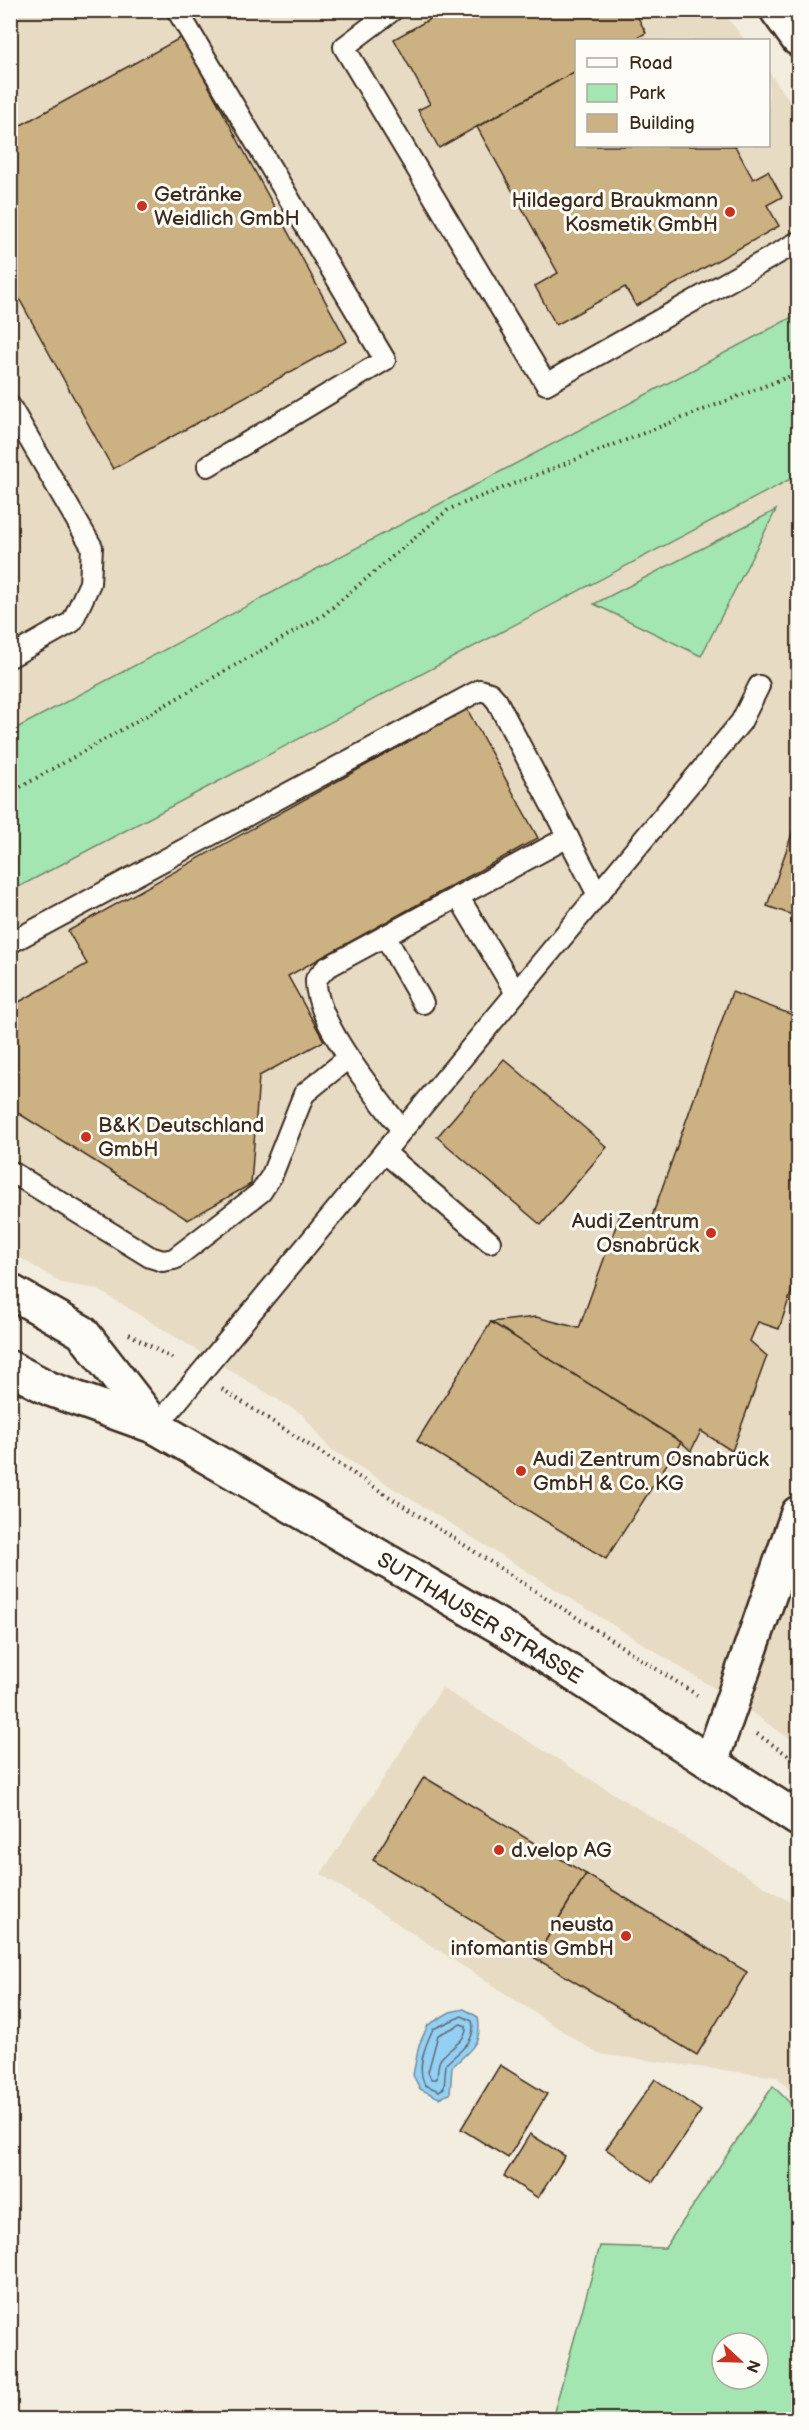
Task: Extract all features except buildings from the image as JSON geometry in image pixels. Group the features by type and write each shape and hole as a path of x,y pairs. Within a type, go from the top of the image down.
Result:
{"street":[{"path":"777,10 798,39"},
{"name":"SUTTHAUSER STRASSE","path":"10,1291 82,1332 156,1427"},
{"name":"SUTTHAUSER STRASSE","path":"10,1368 50,1389 156,1427 504,1629 798,1819"},
{"path":"711,1762 798,1513"}],"lane":[{"path":"177,10 385,360 208,466"},
{"path":"393,10 344,47 546,384 798,242"},
{"path":"10,406 92,547 90,583 72,622 10,657"},
{"path":"156,1427 741,722 759,686"},
{"path":"10,943 480,690 490,693 497,701 598,895"},
{"path":"402,1130 348,1058 315,991 316,979 326,968 568,837"},
{"path":"458,896 516,993"},
{"path":"385,936 423,1003"},
{"path":"10,1171 150,1257 163,1261 174,1259 261,1192 272,1175 304,1094 348,1058"},
{"path":"384,1152 490,1242"}],"path":[{"path":"10,793 321,616 449,509 798,373"},
{"path":"128,1334 199,1375 798,1761"}],"shaded area":[{"path":"10,11 722,11 744,39 575,39 575,147 770,147 770,73 798,112 798,1744 733,1700 329,1448 303,1415 97,1289 61,1283 11,1252"},
{"path":"442,1688 798,1907 798,2098 777,2077 598,2054 321,1874"}],"green space":[{"path":"798,314 798,475 11,891 11,731"},
{"path":"776,510 701,656 594,604"},
{"path":"773,2086 798,2111 798,2419 552,2419 600,2246 665,2248"}],"water":[{"path":"464,2009 478,2017 479,2034 474,2046 452,2067 450,2094 439,2098 420,2089 413,2075 419,2045 428,2025 450,2012"}],"place":[{"name":"Getränke Weidlich GmbH","path":"142,206"},
{"name":"Hildegard Braukmann Kosmetik GmbH","path":"730,212"},
{"name":"B&K Deutschland GmbH","path":"86,1137"},
{"name":"Audi Zentrum Osnabrück","path":"711,1233"},
{"name":"Audi Zentrum Osnabrück GmbH & Co. KG","path":"521,1471"},
{"name":"d.velop AG","path":"499,1850"},
{"name":"neusta infomantis GmbH","path":"626,1936"}]}
